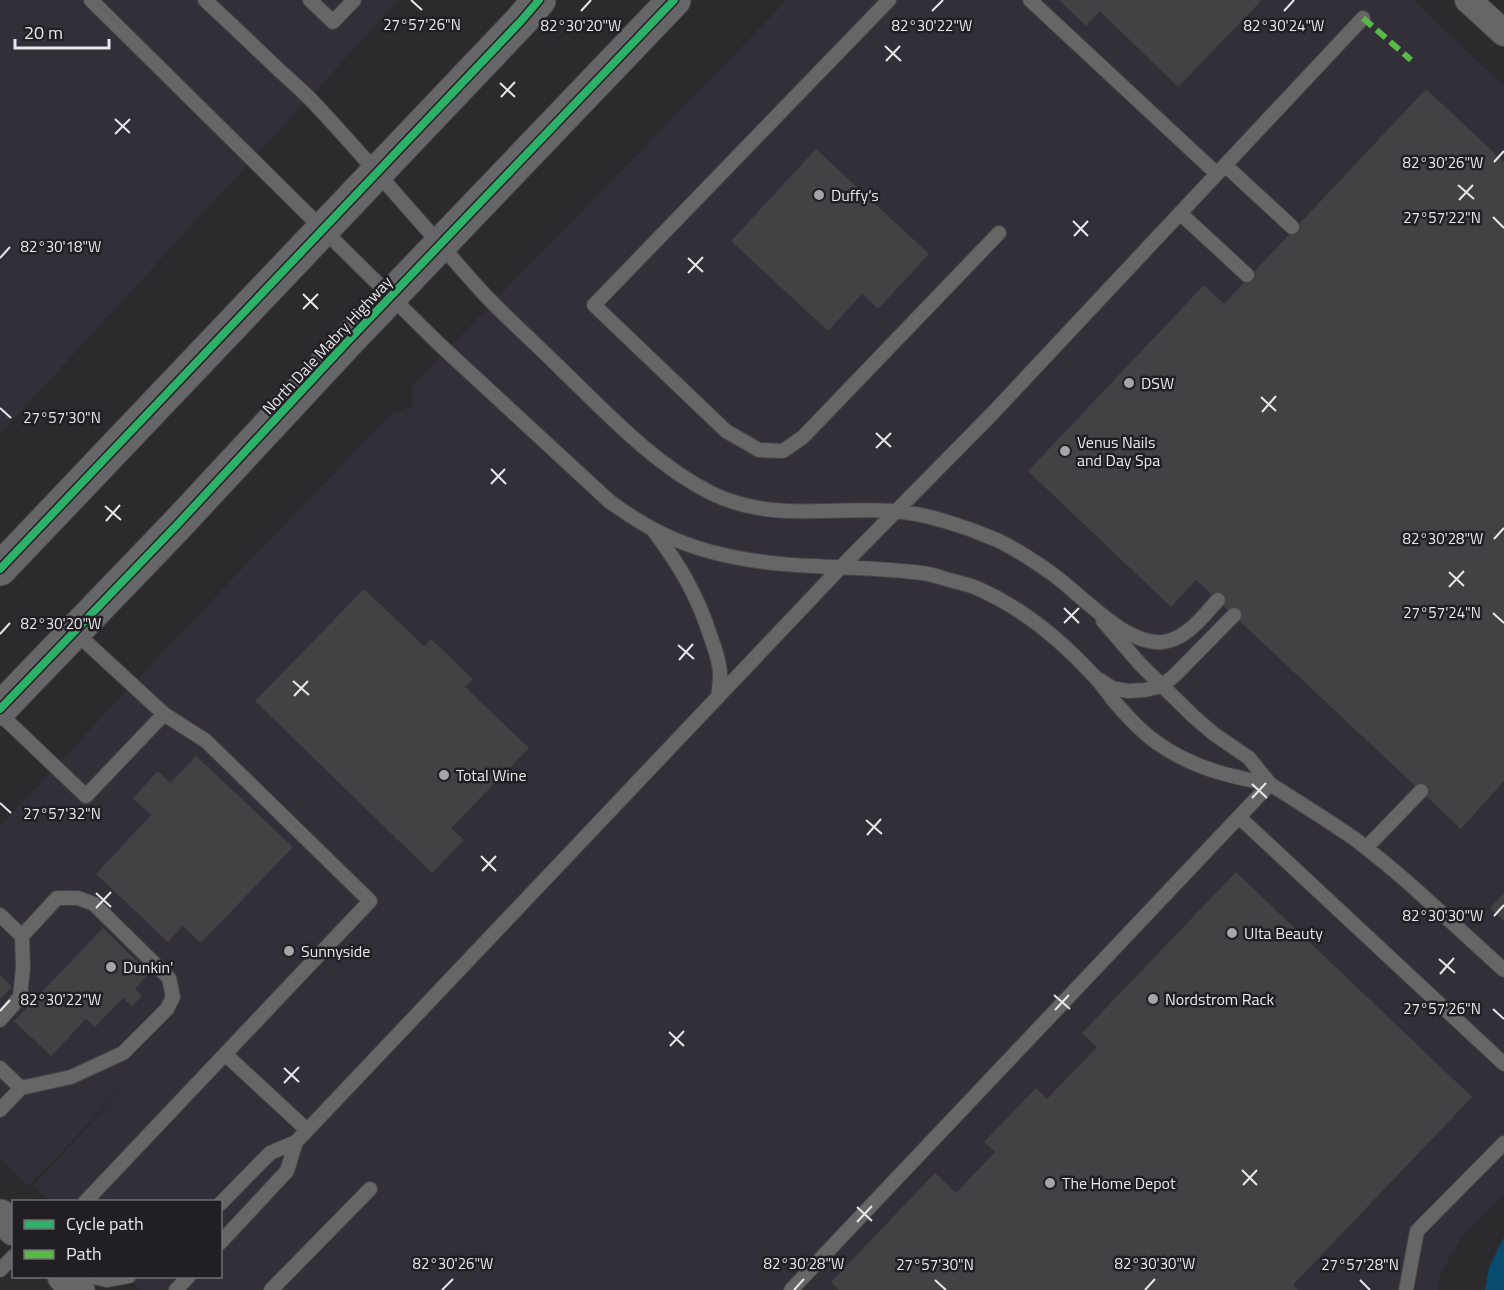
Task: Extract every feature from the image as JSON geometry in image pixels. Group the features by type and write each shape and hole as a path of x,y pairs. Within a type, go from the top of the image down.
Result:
{"main road":[{"path":"0,569 521,21 538,0"},
{"name":"North Dale Mabry Highway","path":"0,708 176,526 674,0"}],"street":[{"path":"1468,0 1504,33"},
{"path":"0,1216 12,1227"},
{"path":"66,1278 78,1290"}],"lane":[{"path":"91,0 488,389 609,501 635,520 695,547 731,557 773,563 923,573 977,588 1021,611 1060,641 1096,677 1130,718 1155,741 1184,759 1229,776 1270,784"},
{"path":"205,0 314,102 484,294 626,431 687,480 714,494 745,505 779,511 812,513 896,511 966,528 997,540 1026,556 1053,574 1095,610 1122,629 1151,641 1163,642 1194,627 1218,600"},
{"path":"310,0 333,22 354,0"},
{"path":"889,0 594,305 726,431 759,450 783,452 803,437 999,233"},
{"path":"1030,0 1221,169 1292,227"},
{"path":"222,1202 270,1153 296,1142 842,566 997,409 1363,18"},
{"path":"1180,213 1247,275"},
{"path":"653,529 691,587 706,622 720,672 718,697"},
{"path":"1095,610 1114,636 1162,686 1207,728 1249,758 1270,784 1366,848 1412,886 1504,970"},
{"path":"1096,677 1112,687 1128,691 1162,686 1234,615"},
{"path":"74,631 164,714 206,741 370,901 87,1200"},
{"path":"0,714 86,796 164,714"},
{"path":"792,1290 1270,784"},
{"path":"1366,848 1421,791"},
{"path":"1239,817 1504,1064"},
{"path":"0,1020 20,997 23,968 22,936 57,898 78,898 94,904 169,978 173,997 167,1009 123,1053 71,1077 21,1088 0,1110"},
{"path":"0,915 22,936"},
{"path":"225,1054 307,1130"},
{"path":"0,1068 21,1088"},
{"path":"222,1241 287,1172 296,1142"},
{"path":"1406,1290 1418,1231 1504,1143"},
{"path":"271,1290 370,1189"},
{"path":"0,1270 12,1258"},
{"path":"98,1278 107,1280 118,1278"},
{"path":"176,1290 187,1278"}],"shaded area":[{"path":"0,0 399,0 0,434"},
{"path":"787,0 1413,0 1504,86 1504,1195 1462,1237 1440,1274 1438,1290 141,1290 129,1278 222,1278 222,1200 49,1200 33,1186 153,1056 29,1186 0,1158 0,826 171,643 390,415 412,406 411,387"}],"water":[{"path":"1504,1237 1504,1290 1485,1290 1489,1267"}],"building":[{"path":"1059,0 1262,0 1178,87 1100,11 1086,26"},
{"path":"1426,89 1504,162 1504,781 1461,829 1196,580 1171,607 1028,471 1204,285 1224,304"},
{"name":"Duffy’s","path":"816,149 929,254 878,309 862,294 828,331 731,241"},
{"path":"364,589 424,646 431,639 473,679 465,687 529,748 451,828 464,840 432,873 255,701"},
{"path":"196,756 293,847 201,943 183,926 168,942 96,874 151,815 133,798 158,771 170,783"},
{"path":"1236,872 1472,1097 1293,1285 1298,1290 839,1290 831,1282 935,1173 956,1193 995,1152 984,1142 1036,1088 1047,1099 1097,1047 1082,1033"},
{"path":"1504,893 1504,921 1490,908"},
{"path":"103,928 149,973 135,989 142,996 132,1006 123,998 95,1027 86,1019 51,1056 14,1021"},
{"path":"0,975 12,987 0,999"}],"marked path":[{"path":"1363,18 1411,60"}],"cycle path":[{"path":"0,569 539,0"},
{"path":"0,709 674,0"}],"place":[{"name":"Duffy’s","path":"819,195"},
{"name":"DSW","path":"1129,383"},
{"name":"Venus Nails and Day Spa","path":"1065,451"},
{"name":"Total Wine","path":"444,775"},
{"name":"Ulta Beauty","path":"1232,933"},
{"name":"Sunnyside","path":"289,951"},
{"name":"Dunkin'","path":"111,967"},
{"name":"Nordstrom Rack","path":"1153,999"},
{"name":"The Home Depot","path":"1050,1183"}]}
